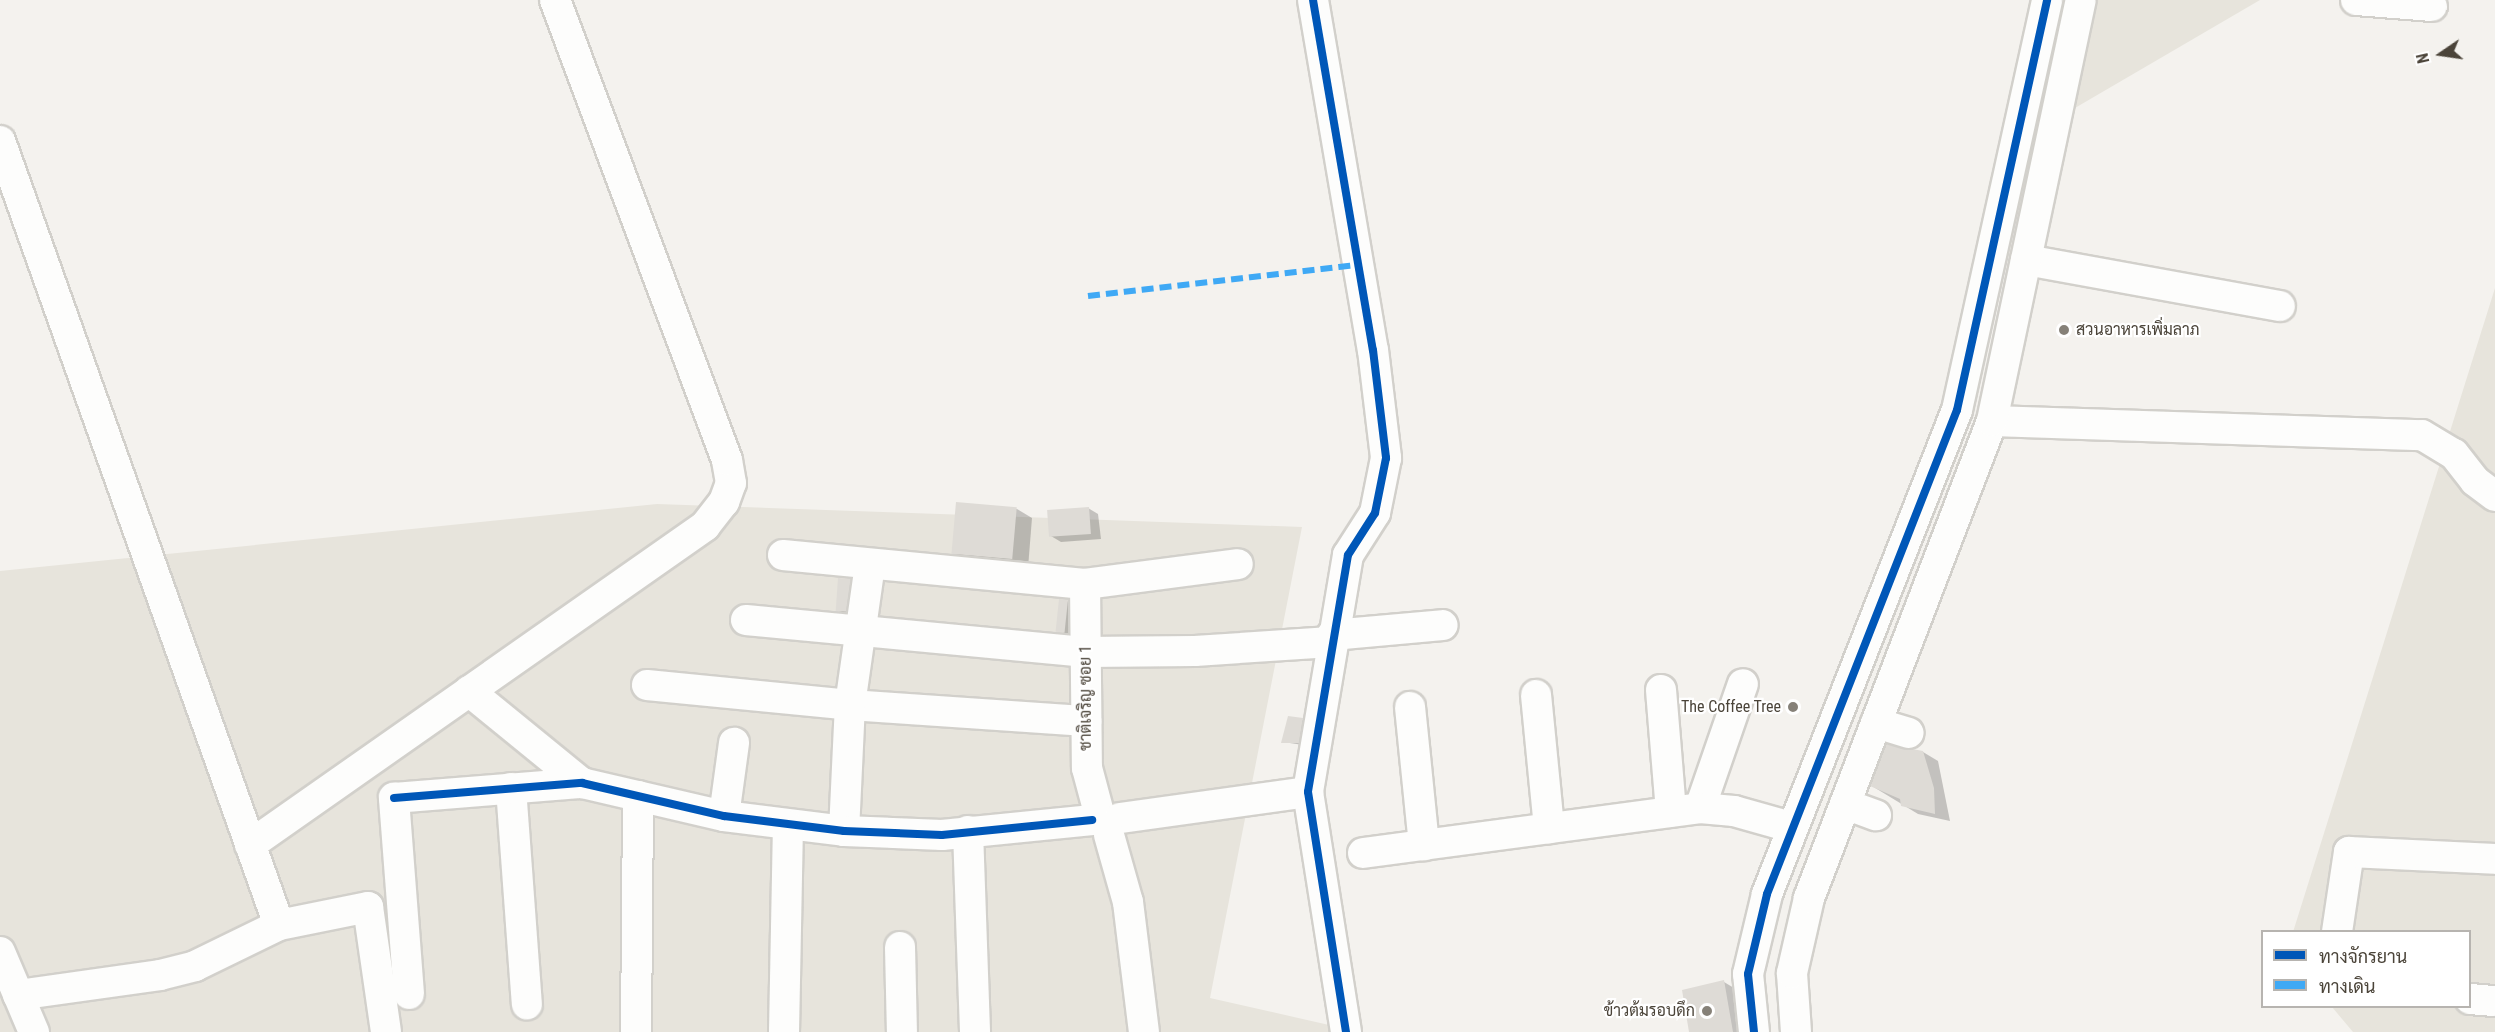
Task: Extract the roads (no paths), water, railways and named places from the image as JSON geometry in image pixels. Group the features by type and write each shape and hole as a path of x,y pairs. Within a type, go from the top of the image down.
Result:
{"street":[{"path":"250,845 705,526 724,502 731,483 727,460 555,0"},
{"path":"1313,0 1373,350 1386,458 1375,513 1348,555 1332,638 1308,792 1346,1032"},
{"path":"1754,1032 1748,974 1767,894 1791,827 1956,410 2047,0"},
{"path":"1796,1032 1792,973 1809,897 1992,421 2081,0"},
{"path":"2356,0 2432,6"},
{"path":"0,141 279,925"},
{"path":"1998,221 2032,229"},
{"path":"2026,260 2280,306"},
{"path":"1992,421 2422,435 2447,448 2475,481 2495,496"},
{"path":"783,555 1086,585 1238,564"},
{"path":"844,831 850,705 858,630 870,565"},
{"name":"ชาติเจริญ ซอย 1","path":"1086,585 1087,768 1128,902 1144,1032"},
{"path":"746,620 1086,652 1332,638 1443,625"},
{"path":"1685,810 1743,684"},
{"path":"647,685 850,705 1086,721"},
{"path":"1661,690 1685,810"},
{"path":"470,691 582,783"},
{"path":"1536,695 1549,828"},
{"path":"1410,707 1424,845"},
{"path":"1876,723 1908,733"},
{"path":"724,816 734,743"},
{"path":"409,994 394,798 582,783 724,816 788,826 923,835 1105,821 1308,792"},
{"path":"511,789 527,1004"},
{"path":"636,1032 638,796"},
{"path":"1845,804 1876,815"},
{"path":"1363,853 1685,810 1734,811 1791,827"},
{"path":"784,1032 788,826"},
{"path":"968,831 975,1032"},
{"path":"2337,930 2349,852 2495,859"},
{"path":"18,995 160,975 195,966 279,925 368,908 386,1032"},
{"path":"900,947 902,1032"},
{"path":"0,952 34,1032"},
{"path":"2471,999 2495,1000"}],"place":[{"name":"สวนอาหารเพิ่มลาภ","path":"2064,330"},
{"name":"The Coffee Tree","path":"1793,707"},
{"name":"ข้าวต้มรอบดึก","path":"1707,1011"}]}
